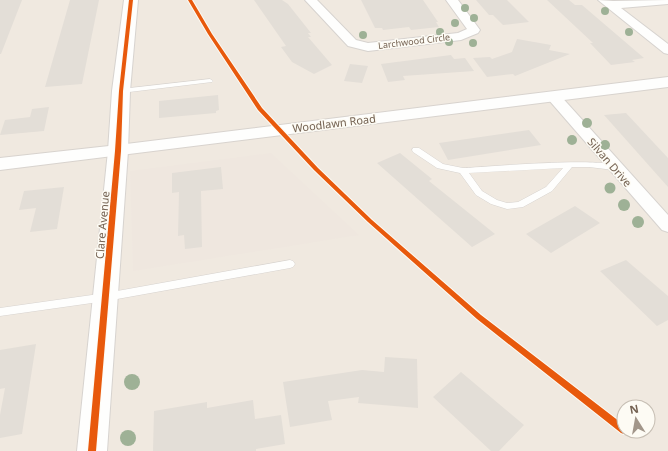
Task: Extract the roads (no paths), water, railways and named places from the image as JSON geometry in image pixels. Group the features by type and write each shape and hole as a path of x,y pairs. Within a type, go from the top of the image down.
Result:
{"main road":[{"name":"Clare Avenue","path":"92,451 118,151 121,91 131,0"},
{"name":"Woodlawn Road","path":"0,164 118,151 668,82"}],"street":[{"name":"Larchwood Circle","path":"311,0 352,43 368,47 462,36 474,30 472,25 452,0"},
{"path":"607,3 668,1"},
{"path":"607,3 668,50"},
{"name":"Silvan Drive","path":"553,96 614,167 668,226"}],"lane":[{"path":"121,91 210,81"},
{"path":"416,150 440,166 463,172 589,164 614,167"},
{"path":"463,172 479,193 494,202 507,206 520,205 549,189 570,165"},
{"path":"0,312 106,297 290,264"}]}
